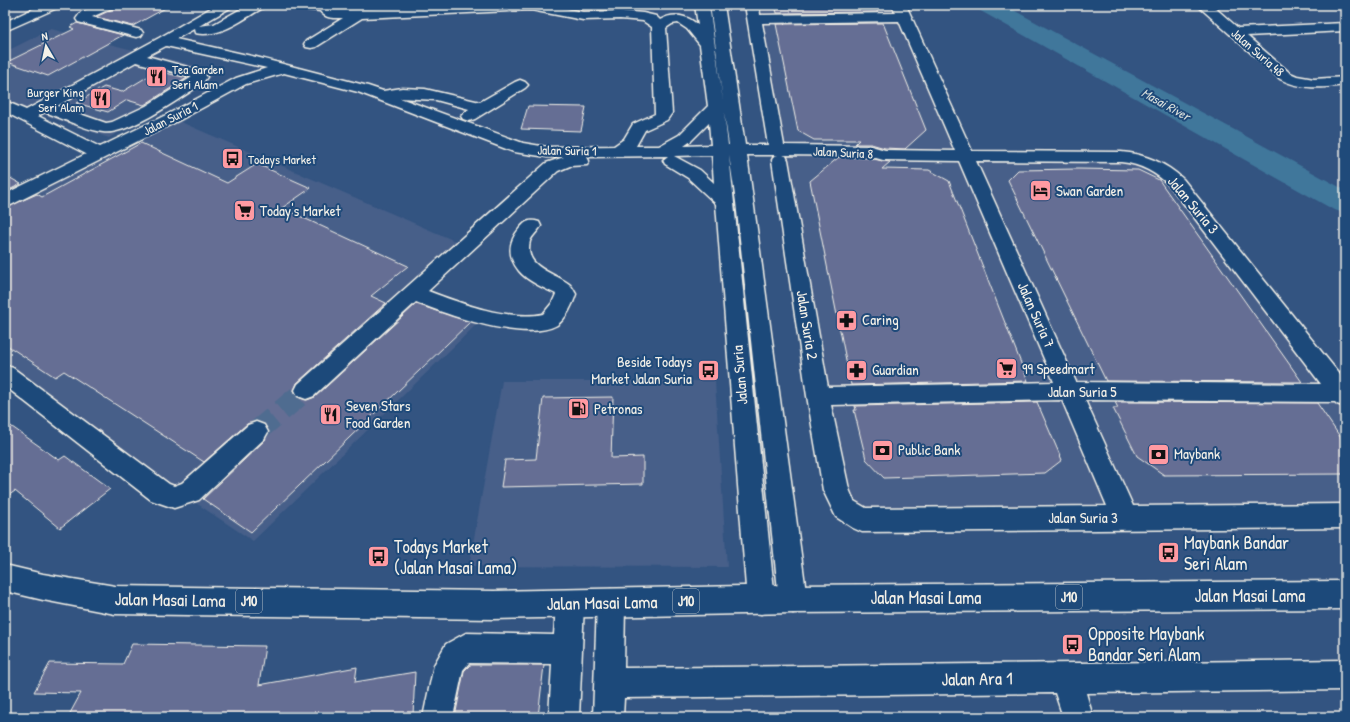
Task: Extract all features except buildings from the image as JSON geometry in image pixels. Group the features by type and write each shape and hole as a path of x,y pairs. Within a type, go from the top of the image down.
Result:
{"street":[{"path":"5,18 33,5"},
{"path":"5,27 52,5"},
{"path":"106,5 86,15 83,19 136,33"},
{"path":"26,116 164,41 225,5"},
{"path":"189,27 200,30 217,28 258,5"},
{"path":"297,5 324,8 329,14 359,14 393,9 415,8 531,6 582,16 620,15 651,19 659,26 664,113 661,117 639,127 631,142 618,151"},
{"path":"702,5 716,107 720,155"},
{"path":"635,137 735,202 739,155 717,5"},
{"name":"Jalan Suria 48","path":"1204,5 1285,76 1295,82 1307,84 1345,81"},
{"path":"753,12 901,11"},
{"name":"Jalan Suria 7","path":"901,11 1125,518"},
{"name":"Jalan Suria 2","path":"753,12 818,396 836,490"},
{"path":"311,44 359,14"},
{"path":"659,26 670,20 684,20 692,25 707,44"},
{"path":"1236,32 1345,27"},
{"path":"164,41 256,61"},
{"path":"43,106 105,128 116,127 161,103 200,77 197,74 135,57"},
{"name":"Jalan Suria 1","path":"241,81 256,67 256,61 281,69 321,78 382,95 520,148 547,152 618,151 662,154"},
{"name":"Jalan Suria 1","path":"5,201 241,81 281,69"},
{"path":"457,123 520,86"},
{"path":"382,95 422,92 440,95 482,108"},
{"path":"5,106 100,154"},
{"path":"306,390 552,167 568,161 662,154 685,138 716,107"},
{"path":"520,148 530,157 533,165 526,190"},
{"name":"Jalan Suria 8","path":"662,154 778,155 874,160 883,155 965,156"},
{"name":"Jalan Suria","path":"720,155 735,202 793,599"},
{"name":"Jalan Suria 3","path":"965,156 1126,157 1143,162 1171,176 1344,395"},
{"name":"Jalan Suria","path":"735,202 761,600"},
{"path":"414,293 455,310 488,319 518,322 541,322 550,319 564,300 566,294 563,289 527,268 522,261 520,250 521,239 532,226"},
{"path":"5,374 160,492 174,496 190,492 256,432"},
{"name":"Jalan Suria 5","path":"818,396 1069,391 1344,395"},
{"name":"Jalan Suria 3","path":"836,490 845,509 862,520 1345,516"},
{"name":"Jalan Masai Lama","path":"5,578 43,588 115,600 494,605 793,599 1345,595"},
{"path":"608,717 612,602"},
{"path":"564,717 566,650 570,604"},
{"path":"438,717 449,665 456,654 466,648 566,650"},
{"name":"Jalan Ara 1","path":"608,683 1345,675"},
{"path":"1066,678 1078,717"}],"shaded area":[{"path":"747,5 903,5 970,153 1127,154 1164,167 1345,388 1345,524 862,528 824,485 771,144"},
{"path":"51,29 219,72 109,138 5,101 5,52"},
{"path":"174,119 462,244 413,290 481,320 253,541 175,489 5,363 5,203"},
{"path":"502,381 715,381 727,567 469,566"}],"waterway":[{"name":"Masai River","path":"987,5 1345,203"}],"tunnel":[{"path":"256,432 306,390"}],"place":[{"name":"Tea Garden Seri Alam","path":"156,76"},
{"name":"Burger King Seri Alam","path":"100,99"},
{"name":"Todays Market","path":"232,159"},
{"name":"Swan Garden","path":"1040,191"},
{"name":"Today's Market","path":"245,211"},
{"name":"Caring","path":"846,320"},
{"name":"99 Speedmart","path":"1007,369"},
{"name":"Guardian","path":"856,370"},
{"name":"Beside Todays Market Jalan Suria","path":"708,371"},
{"name":"Petronas","path":"578,409"},
{"name":"Seven Stars Food Garden","path":"331,415"},
{"name":"Public Bank","path":"883,450"},
{"name":"Maybank","path":"1158,454"},
{"name":"Maybank Bandar Seri Alam","path":"1168,553"},
{"name":"Todays Market (Jalan Masai Lama)","path":"378,557"},
{"name":"Opposite Maybank Bandar Seri Alam","path":"1072,644"}]}
